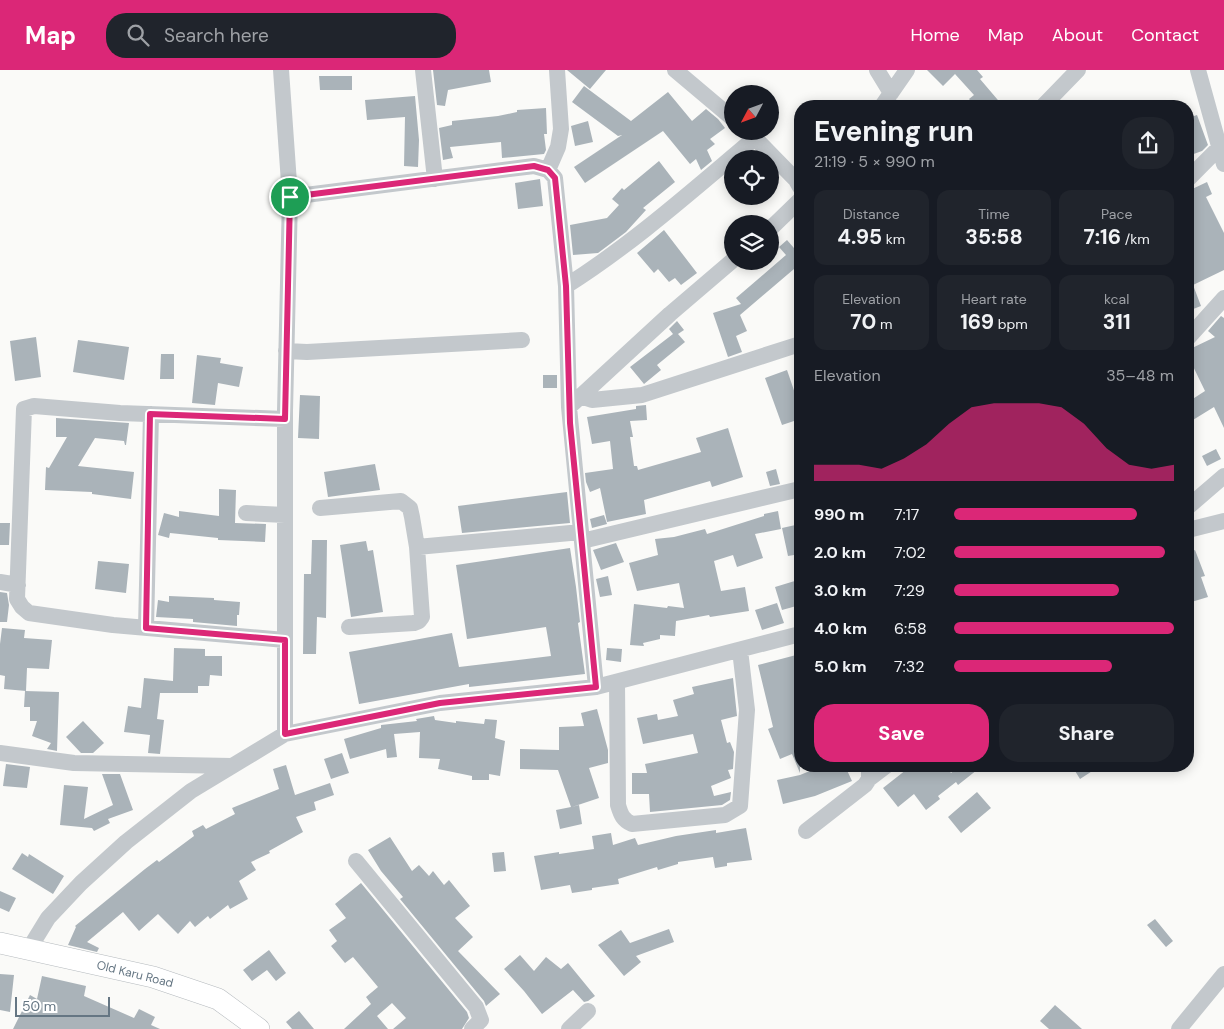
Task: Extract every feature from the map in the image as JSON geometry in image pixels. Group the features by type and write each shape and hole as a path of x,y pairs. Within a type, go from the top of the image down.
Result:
{"main road":[{"name":"Old Karu Road","path":"0,943 178,984 218,1000 259,1029"}],"street":[{"path":"281,70 290,197 285,419 285,734"},
{"path":"423,70 435,179"},
{"path":"548,170 558,147 561,130 558,70"},
{"path":"674,70 724,111"},
{"path":"877,70 887,100"},
{"path":"887,100 907,70"},
{"path":"1049,100 1078,70"},
{"path":"1198,70 1224,164"},
{"path":"566,286 611,257 655,222 745,140"},
{"path":"758,140 794,178"},
{"path":"1194,173 1219,148"},
{"path":"290,197 534,166 548,170 555,178 566,286 575,402 582,537 596,687"},
{"path":"779,220 794,206"},
{"path":"575,402 670,314 724,268"},
{"path":"1194,331 1224,298"},
{"path":"286,351 308,352 522,340"},
{"path":"575,402 642,395 794,346"},
{"path":"285,419 120,413 34,406 24,409 17,599 29,613 113,625 285,640"},
{"path":"146,628 150,414"},
{"path":"1194,501 1224,476"},
{"path":"417,547 582,537 794,490"},
{"path":"320,508 401,501 410,508 417,547 422,617 414,623 349,627"},
{"path":"246,513 285,515"},
{"path":"1194,528 1224,521"},
{"path":"0,582 18,585"},
{"path":"29,949 48,918 81,883 126,842 191,791 285,734 440,703 596,687 794,636"},
{"path":"617,682 618,805 621,815 632,824 725,815 740,806 747,710 740,650"},
{"path":"0,753 74,763 232,766"},
{"path":"806,831 866,785 869,773"},
{"path":"356,861 476,1007 481,1020 472,1029"},
{"path":"1189,1025 1222,981"},
{"path":"569,1029 588,1011"}],"building":[{"path":"433,70 489,70 491,82 448,90 445,106 437,105"},
{"path":"567,70 606,70 590,89"},
{"path":"927,70 977,70 983,77 980,79 998,100 970,100 974,95 955,74 943,86"},
{"path":"319,76 352,76 352,90 320,90"},
{"path":"584,86 631,121 668,92 692,121 706,109 718,119 724,129 710,139 715,144 707,150 712,161 701,170 696,159 690,164 663,131 585,183 574,167 622,135 618,136 572,102"},
{"path":"415,96 419,140 418,167 404,166 405,117 367,120 365,100"},
{"path":"546,108 547,134 544,134 546,150 544,154 502,158 501,142 450,147 453,158 443,160 439,128 452,125 452,121 498,116 517,112 517,110"},
{"path":"1197,115 1208,145 1202,151 1194,154 1194,116"},
{"path":"588,121 593,142 575,146 571,126"},
{"path":"659,161 675,182 643,208 646,210 626,232 598,253 573,255 570,225 607,218 619,205 612,199 622,188 624,190"},
{"path":"540,179 543,206 518,209 515,183"},
{"path":"1207,182 1212,194 1206,197 1224,233 1224,270 1194,285 1194,188"},
{"path":"664,230 697,273 681,285 675,278 669,282 658,269 654,273 637,253"},
{"path":"787,240 794,248 794,269 740,315 747,331 736,336 742,352 728,357 713,313 741,304 736,298 769,270 779,270 779,261 786,255 779,247"},
{"path":"1194,288 1201,306 1194,309"},
{"path":"1221,316 1224,318 1224,428 1214,407 1194,419 1194,398 1205,391 1194,368 1194,347 1215,337 1208,331"},
{"path":"677,321 684,330 678,334 685,342 657,365 661,370 644,384 630,367 673,334 669,329"},
{"path":"36,337 41,377 15,381 10,341"},
{"path":"78,340 129,347 124,380 73,372"},
{"path":"161,354 174,354 174,379 160,379"},
{"path":"197,355 221,358 220,363 243,367 239,387 218,383 215,405 192,403"},
{"path":"787,370 794,390 794,421 782,425 765,378"},
{"path":"543,375 557,375 557,388 543,388"},
{"path":"300,395 320,396 319,439 298,438"},
{"path":"646,405 647,420 630,421 633,437 630,437 634,466 637,466 638,470 701,452 696,438 728,428 743,477 712,487 710,481 644,500 646,514 607,522 600,488 590,492 585,473 613,469 610,441 592,444 587,417 636,409 636,406"},
{"path":"56,418 129,423 126,445 124,441 95,438 78,466 134,472 131,499 92,494 92,492 45,490 46,467 49,468 67,437 56,437"},
{"path":"1216,449 1221,459 1207,466 1202,456"},
{"path":"375,464 380,490 328,497 324,472"},
{"path":"776,469 780,484 770,486 766,472"},
{"path":"219,489 236,490 235,523 266,524 265,542 218,540 218,538 170,533 169,538 158,535 164,513 179,517 179,511 219,516"},
{"path":"567,492 570,523 462,533 458,506"},
{"path":"778,511 781,529 755,534 763,558 737,567 733,555 714,561 721,591 745,587 749,611 676,621 675,636 660,635 660,639 643,643 644,646 630,645 634,604 684,608 679,583 637,591 629,563 658,555 655,539 674,537 705,529 707,534"},
{"path":"604,515 607,524 592,528 590,519"},
{"path":"0,523 10,523 9,545 0,545"},
{"path":"794,525 794,555 788,556 782,528"},
{"path":"312,540 327,540 326,618 317,617 316,654 303,654 304,574 311,574"},
{"path":"366,541 368,551 373,550 383,612 351,617 340,545"},
{"path":"616,543 624,562 601,570 593,550"},
{"path":"570,548 585,674 469,687 469,684 359,704 349,652 452,633 459,667 551,656 546,627 467,639 456,565"},
{"path":"1194,550 1205,576 1201,577 1208,597 1194,601"},
{"path":"98,561 129,564 126,593 95,589"},
{"path":"608,576 612,595 600,597 596,579"},
{"path":"794,581 794,607 782,610 775,587"},
{"path":"0,592 7,593 9,605 7,622 0,622"},
{"path":"169,596 214,598 214,600 240,602 237,626 193,622 193,619 156,617 158,600 169,602"},
{"path":"777,603 784,623 762,630 755,610"},
{"path":"2,628 25,630 24,638 52,640 49,669 27,668 26,691 4,689 5,676 0,675"},
{"path":"174,648 205,649 205,656 222,656 222,676 210,675 209,686 198,686 198,693 160,693 157,719 164,720 160,754 148,753 150,735 124,732 128,706 141,708 144,678 173,681"},
{"path":"607,648 622,649 621,662 606,660"},
{"path":"794,656 794,759 792,754 780,759 768,729 773,727 758,665"},
{"path":"733,678 737,716 721,720 727,743 730,742 734,752 733,769 728,770 731,778 711,786 714,796 731,792 730,800 722,805 650,812 649,794 632,794 632,773 647,773 645,764 698,753 693,734 643,744 637,718 657,714 658,720 678,716 673,700 694,694 692,687"},
{"path":"25,691 59,692 57,751 47,749 51,743 32,736 37,721 30,721 30,707 24,707"},
{"path":"597,709 608,750 608,763 589,768 599,798 572,807 579,805 582,824 560,829 556,810 571,807 558,770 520,769 520,749 559,750 559,727 584,726 581,713"},
{"path":"434,716 435,720 456,723 456,721 484,724 485,719 497,720 495,738 505,741 500,776 489,774 489,780 472,780 472,776 438,769 440,759 419,758 420,732 394,734 397,757 387,758 386,749 350,759 344,739 381,728 381,725 417,721 416,719"},
{"path":"83,721 104,743 93,753 81,753 66,737"},
{"path":"342,753 349,773 331,779 324,759"},
{"path":"6,764 30,767 27,788 3,786"},
{"path":"286,765 295,795 330,783 334,795 314,802 316,810 296,817 303,832 269,851 270,853 251,862 256,870 239,881 248,899 230,909 228,905 210,919 208,916 195,927 190,921 178,934 158,914 139,931 123,912 87,942 99,948 97,952 68,945 75,926 145,869 157,860 159,862 194,836 192,831 203,825 206,829 235,814 232,808 279,789 273,769"},
{"path":"807,772 848,772 852,781 815,796 783,804 777,780"},
{"path":"903,772 974,772 958,785 956,782 938,796 940,799 926,810 914,794 898,807 883,788"},
{"path":"1076,772 1091,772 1080,779"},
{"path":"102,774 120,774 133,810 108,819 110,823 94,831 92,828 60,825 64,785 88,787 84,819 113,805"},
{"path":"977,792 991,808 961,833 948,817"},
{"path":"746,828 752,860 727,863 727,866 715,868 713,857 678,862 678,864 658,870 657,867 618,879 619,884 592,888 592,890 572,893 570,885 541,890 534,856 594,849 592,836 611,833 613,845 635,838 638,845 676,836 716,830 716,833"},
{"path":"390,837 412,871 419,865 429,876 433,871 444,885 449,880 470,906 455,918 473,937 458,951 500,994 486,1006 484,1001 400,899 403,897 381,871 368,850"},
{"path":"504,852 506,871 494,872 492,853"},
{"path":"22,853 28,857 29,854 64,876 53,894 12,869"},
{"path":"361,883 467,1012 469,1018 462,1029 393,1029 406,1018 392,1003 377,1016 388,1029 344,1029 371,1004 366,997 378,987 353,957 345,963 331,946 337,941 329,930 346,918 335,904"},
{"path":"0,891 16,898 9,912 0,908"},
{"path":"1155,919 1173,941 1166,947 1147,925"},
{"path":"669,929 674,942 636,956 641,962 624,976 598,945 621,930 630,943"},
{"path":"269,950 286,973 276,981 267,970 252,981 243,970"},
{"path":"520,955 534,971 546,957 561,969 568,963 595,996 584,1002 573,990 542,1014 504,969"},
{"path":"0,974 14,975 10,1012 0,1010"},
{"path":"42,976 86,986 84,996 134,1018 139,1009 155,1017 151,1025 160,1029 13,1029 30,995 37,999"},
{"path":"1055,1005 1082,1029 1049,1029 1040,1021"},
{"path":"299,1011 314,1029 292,1029 286,1022"}],"route":[{"path":"534,166 548,170 555,178 566,286 570,423 596,687 440,703 285,734 285,640 146,628 150,414 285,419 290,197 534,166"}]}
